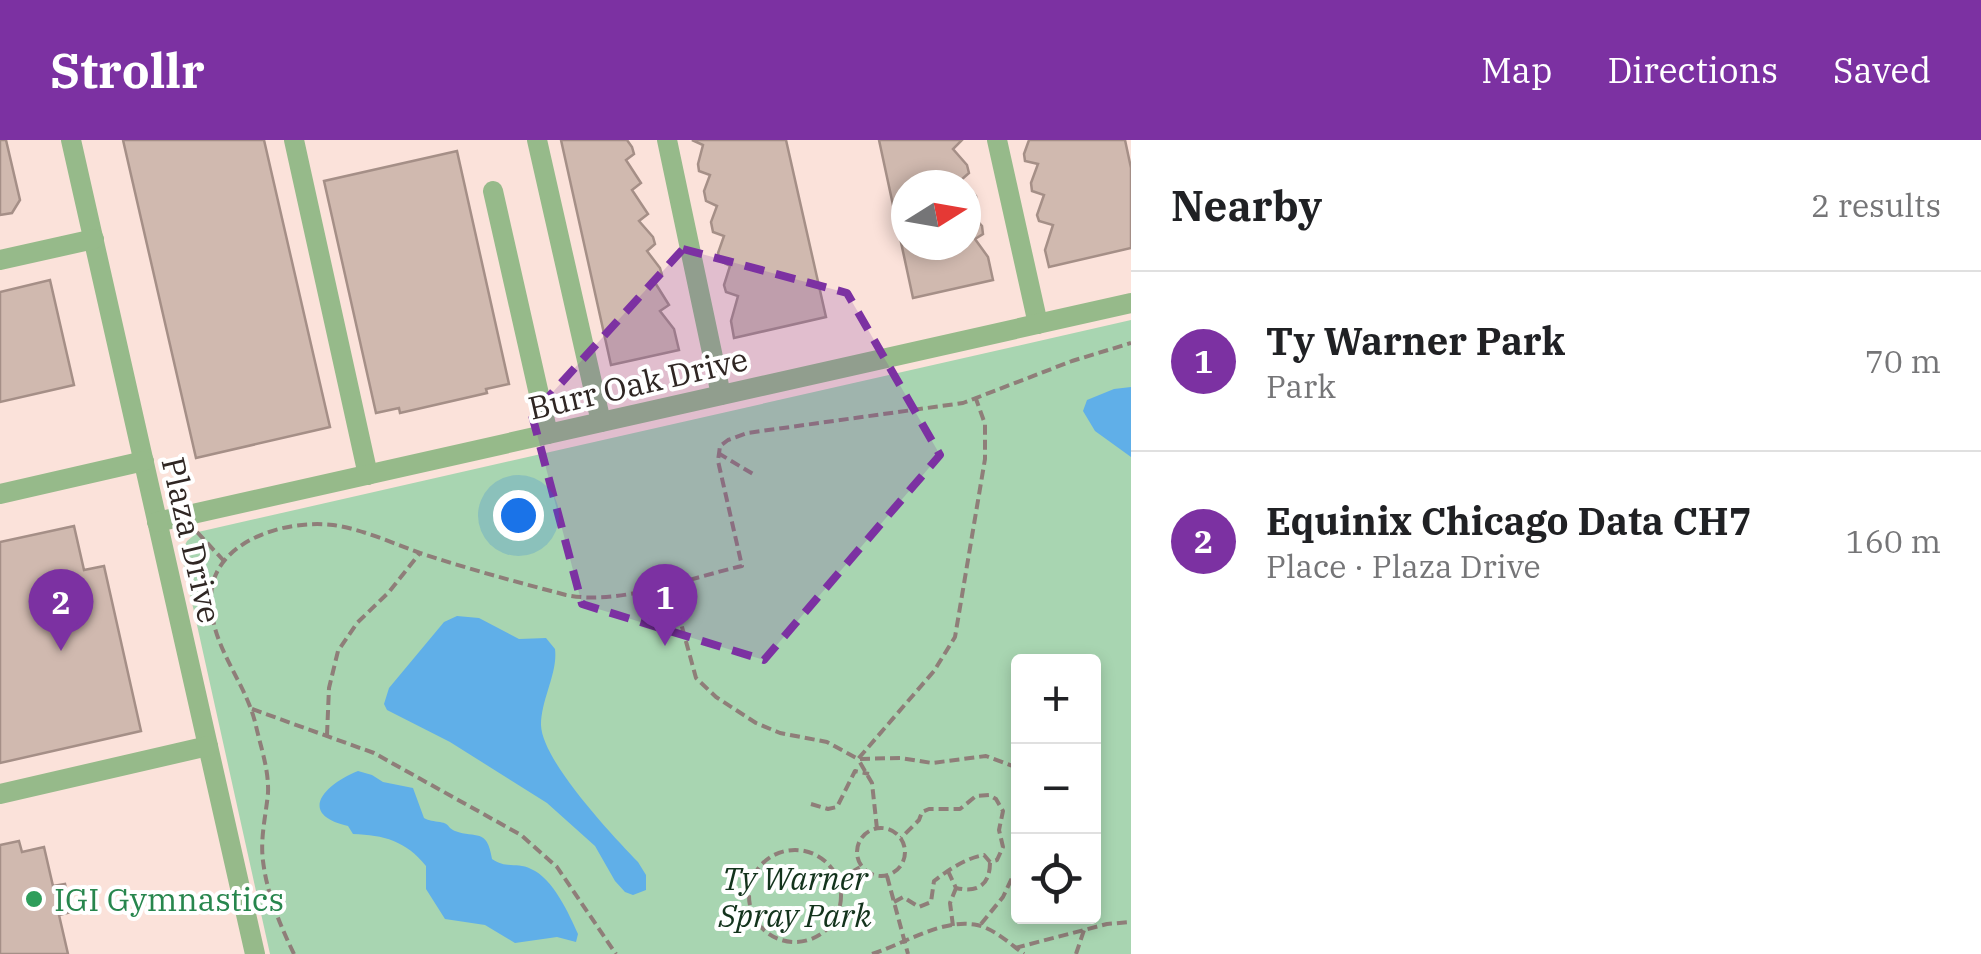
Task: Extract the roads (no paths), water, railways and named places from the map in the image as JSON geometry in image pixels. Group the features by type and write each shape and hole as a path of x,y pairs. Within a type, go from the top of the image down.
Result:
{"street":[{"name":"Plaza Drive","path":"72,140 255,954"},
{"path":"294,140 368,475"},
{"path":"537,140 601,422"},
{"path":"667,140 722,395"},
{"path":"997,140 1038,324"},
{"path":"493,191 548,434"},
{"path":"0,260 94,239"},
{"name":"Burr Oak Drive","path":"158,522 1131,303"},
{"path":"0,494 144,460"},
{"path":"0,794 208,746"}],"water":[{"path":"1131,387 1131,457 1095,431 1083,411 1087,400"},
{"path":"457,616 479,618 519,639 546,638 555,649 542,715 544,740 580,797 638,862 646,875 646,890 633,895 625,892 595,846 547,803 450,742 387,710 384,704 389,688 444,622"},
{"path":"358,771 383,782 413,788 424,818 480,836 487,842 492,859 539,874 565,907 578,934 576,942 557,937 515,943 485,925 445,919 426,889 426,866 411,851 384,838 353,834 348,826 323,814 321,799 327,791"}],"place":[{"name":"Ty Warner Park","path":"665,646"},
{"name":"Equinix Chicago Data CH7","path":"61,651"},
{"name":"IGI Gymnastics","path":"34,899"}],"park label":[{"name":"Ty Warner Spray Park","path":"795,896"}]}
